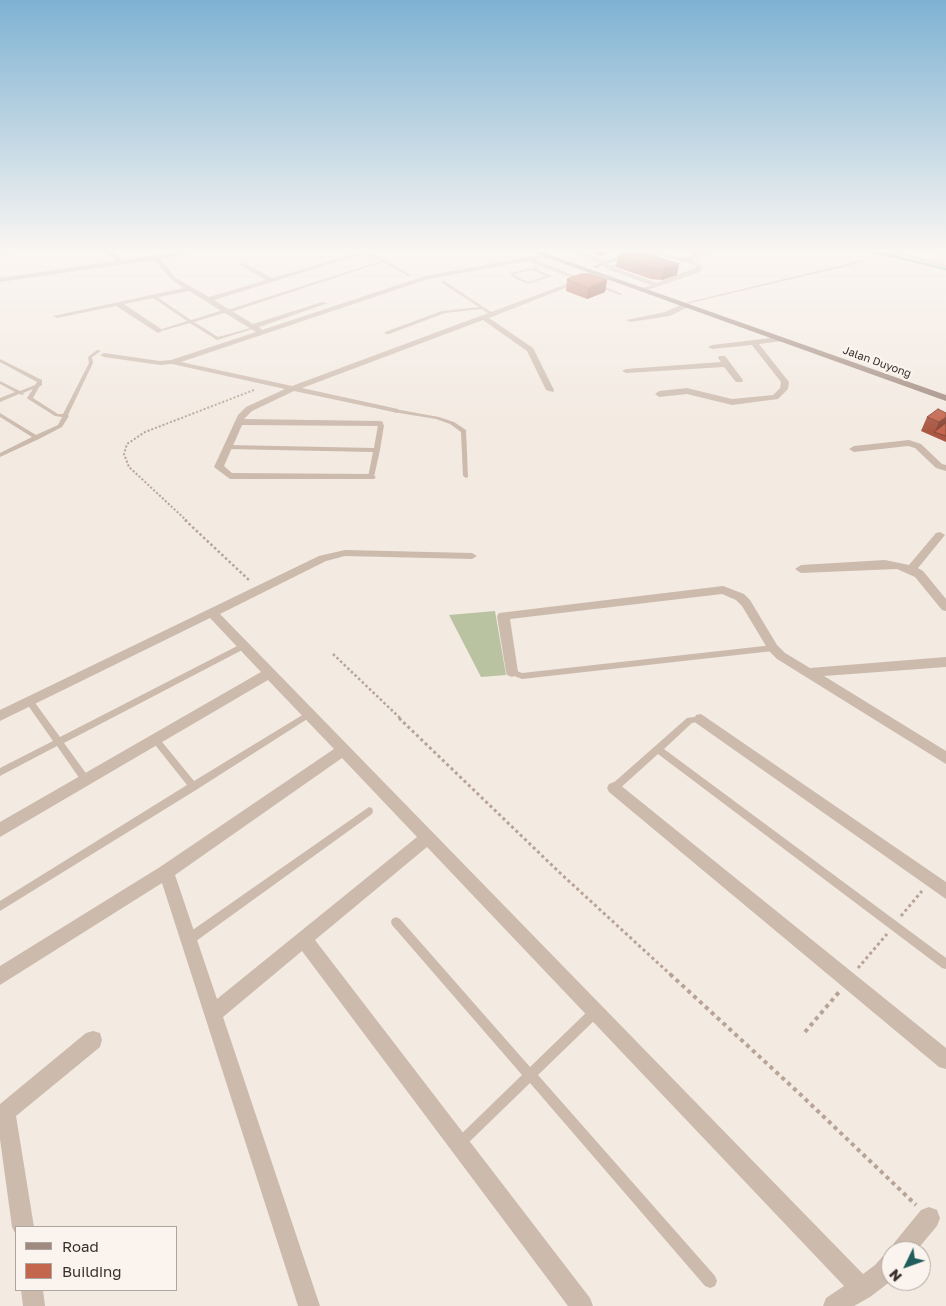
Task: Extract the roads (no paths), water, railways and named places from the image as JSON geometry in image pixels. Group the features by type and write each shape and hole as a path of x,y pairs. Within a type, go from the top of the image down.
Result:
{"main road":[{"name":"Jalan Duyong","path":"700,310 946,398"}],"street":[{"path":"57,316 85,310"},
{"path":"127,310 158,331"},
{"path":"253,327 304,310"},
{"path":"101,353 160,363 172,362 332,310"},
{"path":"371,477 230,476 219,467 243,413 248,409 289,388 503,310"},
{"path":"630,320 667,314 673,310"},
{"path":"226,311 262,333"},
{"path":"483,317 527,346 534,355 550,390"},
{"path":"739,380 712,347 779,338"},
{"path":"659,394 687,391 732,402 775,396 784,389 785,382 754,342"},
{"path":"172,362 395,411"},
{"path":"626,371 726,364"},
{"path":"239,422 380,424"},
{"path":"854,449 909,443 918,446 939,466 946,468"},
{"path":"911,569 940,535"},
{"path":"0,716 324,558 345,553 472,556"},
{"path":"801,569 885,564 911,569 919,574 946,607"},
{"path":"512,672 503,616 723,590 740,597 773,648 781,656 946,758"},
{"path":"211,612 862,1289"},
{"path":"807,673 946,662"},
{"path":"0,830 269,673"},
{"path":"702,719 946,892"},
{"path":"0,976 166,872 343,750"},
{"path":"614,788 946,1060"},
{"path":"212,1014 302,938 428,837"},
{"path":"166,872 309,1306"},
{"path":"302,938 582,1306"},
{"path":"23,1226 3,1111 93,1040"},
{"path":"910,1241 929,1218"},
{"path":"834,1306 881,1275"},
{"path":"32,1291 34,1306"}],"lane":[{"path":"173,310 219,340 253,327"},
{"path":"158,331 229,310"},
{"path":"387,334 444,312 464,310"},
{"path":"485,310 492,314"},
{"path":"0,454 60,426 91,363 90,357 101,353"},
{"path":"0,360 36,378 40,382 39,384"},
{"path":"0,382 57,415 66,416"},
{"path":"30,398 39,384"},
{"path":"0,400 39,384"},
{"path":"395,411 437,418 452,423 464,431 466,476"},
{"path":"0,415 37,438"},
{"path":"371,477 380,424"},
{"path":"228,447 377,450"},
{"path":"0,772 243,646"},
{"path":"512,672 522,676 773,648"},
{"path":"30,702 85,779"},
{"path":"0,906 309,714"},
{"path":"614,788 690,720 702,719"},
{"path":"155,739 193,787"},
{"path":"658,749 946,964"},
{"path":"188,940 369,811"},
{"path":"396,922 710,1280"},
{"path":"458,1145 595,1012"}]}
